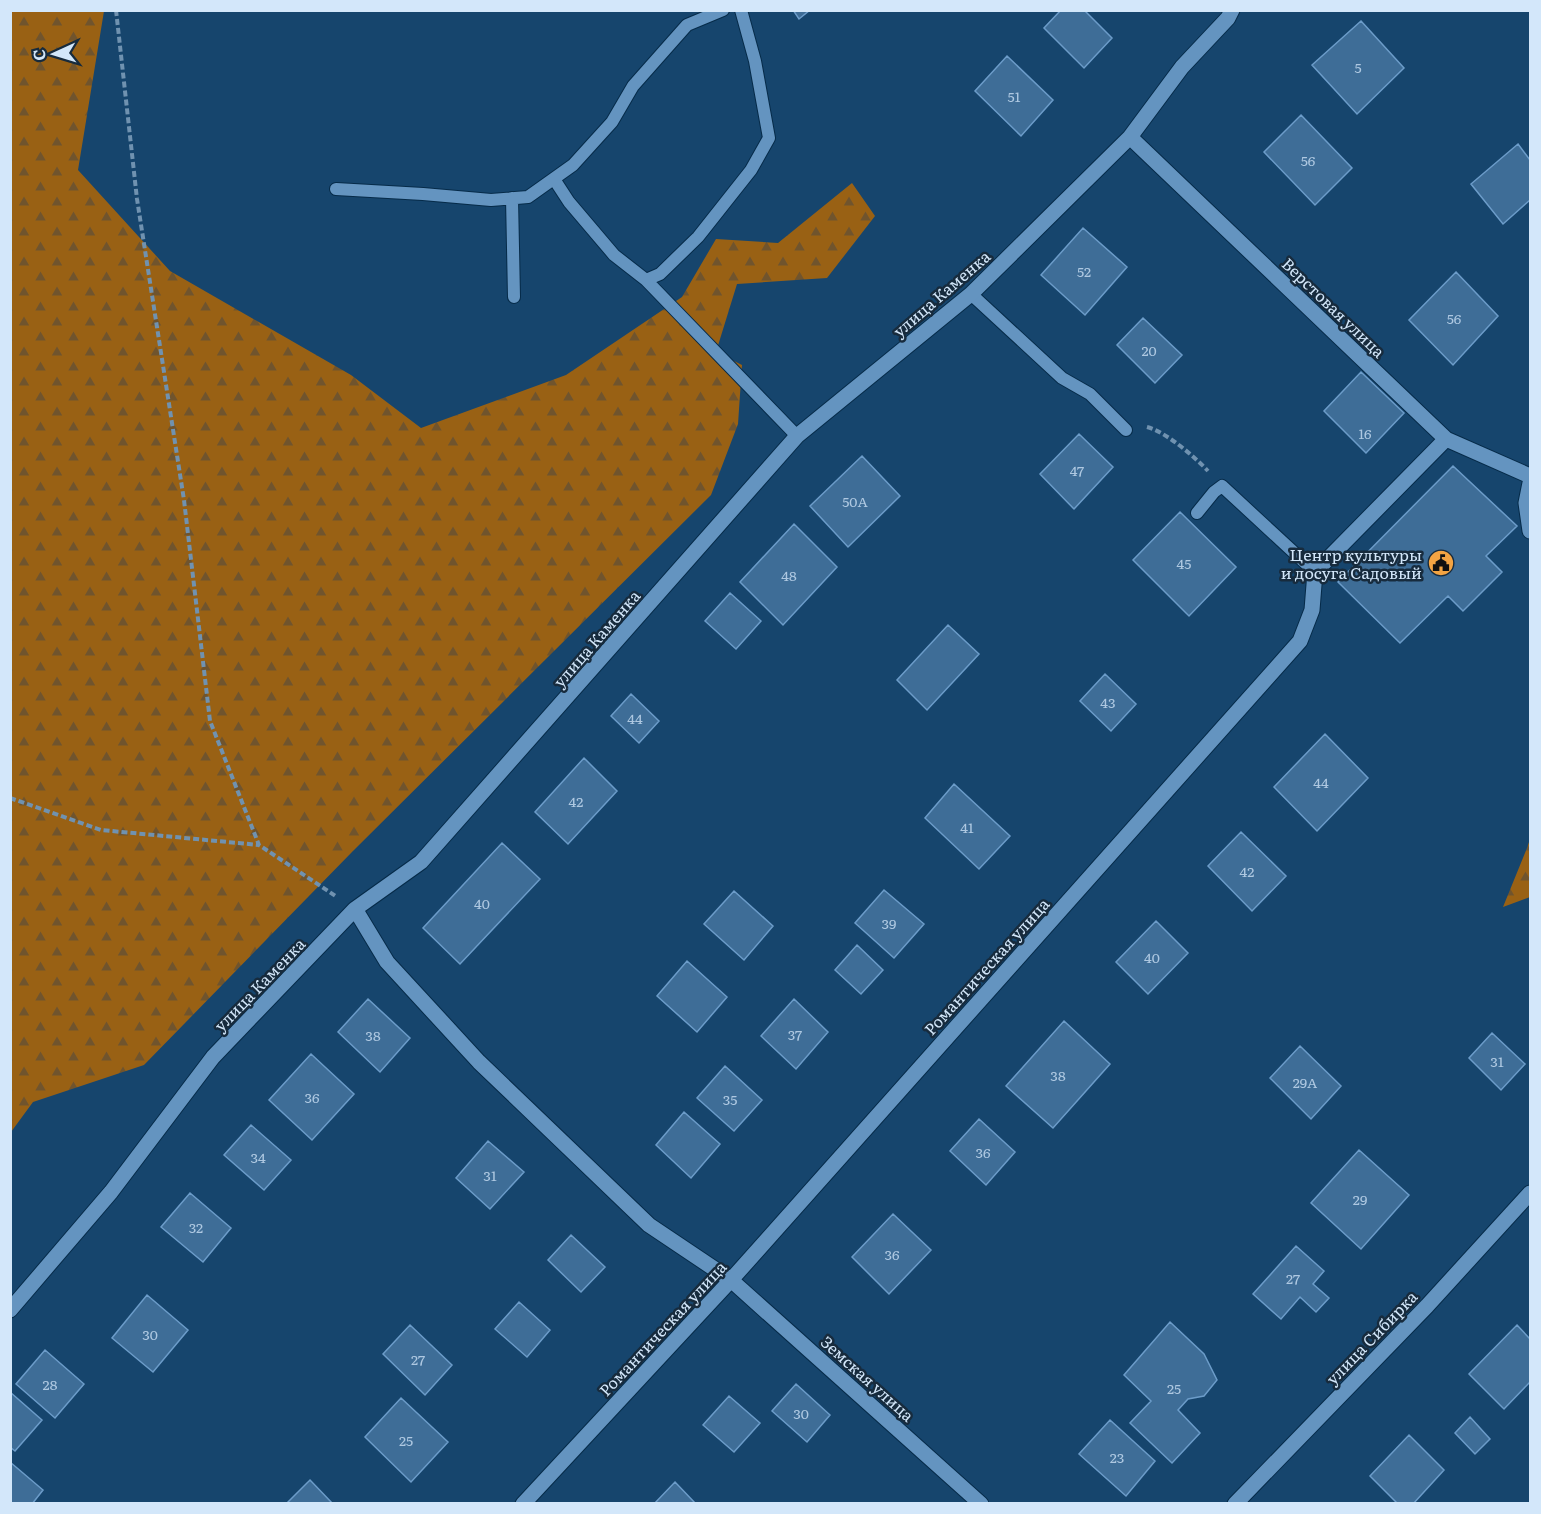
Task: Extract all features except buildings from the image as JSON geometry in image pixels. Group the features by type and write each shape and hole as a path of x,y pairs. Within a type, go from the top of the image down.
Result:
{"street":[{"name":"улица Каменка","path":"10,1310 111,1192 213,1057 355,909 421,862 797,436 971,294 1130,137 1182,67 1228,18 1232,10"},
{"name":"Верстовая улица","path":"1130,137 1446,439 1530,476"},
{"path":"1315,572 1446,439"},
{"path":"1530,483 1526,503 1530,531"},
{"name":"Романтическая улица","path":"523,1503 731,1280 1300,641 1312,610 1315,572"},
{"name":"Земская улица","path":"355,909 387,962 479,1062 649,1226 731,1280 981,1503"},
{"name":"улица Сибирка","path":"1235,1503 1418,1314 1530,1193"}],"lane":[{"path":"336,189 491,201 528,197 573,165 612,122 633,86 687,25 723,10"},
{"path":"646,280 660,274 698,237 751,170 769,138 755,61 741,10"},
{"path":"554,179 569,202 614,255 646,280 797,436"},
{"path":"512,198 514,297"},
{"path":"971,294 1062,378 1090,394 1126,430"},
{"path":"1197,513 1222,486 1315,572"}],"path":[{"path":"116,10 137,199 184,500 210,721 259,845"},
{"path":"1126,430 1140,425 1154,429 1204,467 1222,486"},
{"path":"10,798 101,830 259,845 355,909"}],"green space":[{"path":"11,11 104,11 78,170 170,271 351,375 421,428 566,375 682,297 716,239 778,243 852,183 875,216 827,278 737,284 716,352 742,365 738,424 711,495 352,852 144,1065 33,1102 11,1132"},
{"path":"1530,839 1530,897 1503,907 1527,848"}],"place":[{"name":"Центр культуры и досуга Садовый","path":"1441,563"}]}
